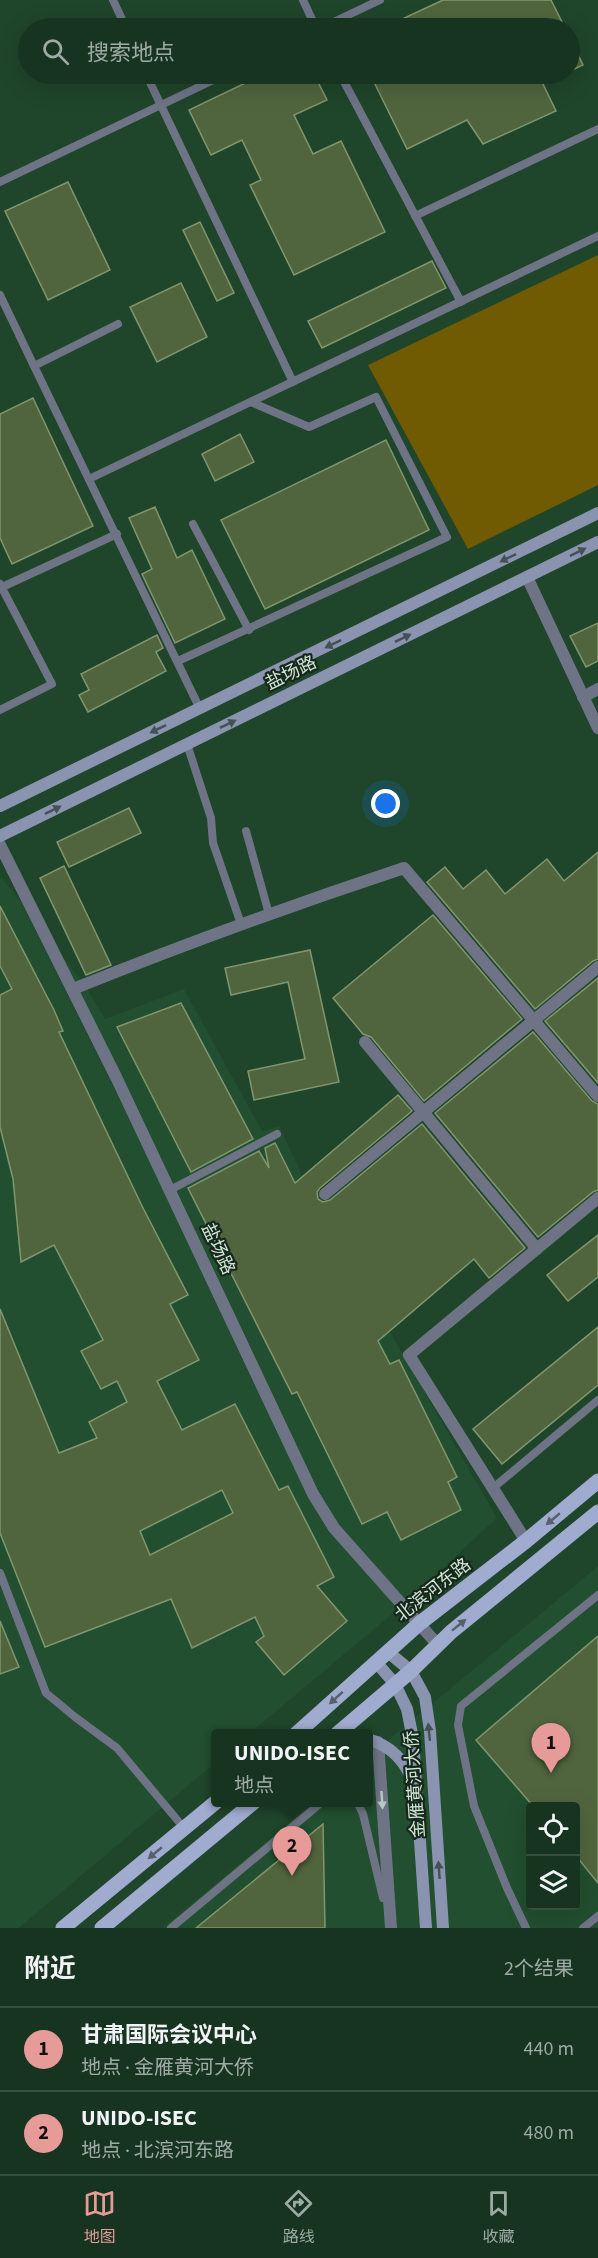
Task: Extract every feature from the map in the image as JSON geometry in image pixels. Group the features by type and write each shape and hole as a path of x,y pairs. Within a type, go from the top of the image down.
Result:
{"main road":[{"name":"盐场路","path":"0,806 598,513"},
{"name":"盐场路","path":"0,836 598,542"},
{"name":"北滨河东路","path":"302,1729 420,1623 526,1541 598,1481"},
{"path":"343,1729 411,1671 451,1632 598,1512"},
{"name":"金雁黄河大侨","path":"382,1657 411,1671 425,1697 430,1731 443,1928"},
{"name":"金雁黄河大侨","path":"382,1657 407,1709 413,1739 426,1928"},
{"path":"373,1741 399,1756 417,1790"},
{"path":"63,1928 211,1806"},
{"path":"102,1928 249,1807"}],"street":[{"path":"527,577 598,728"},
{"path":"583,697 598,689"},
{"name":"盐场路","path":"0,845 73,989 170,1190 313,1494 334,1528 438,1645"},
{"path":"73,989 268,914 404,868 598,1096"},
{"path":"326,1194 598,967"},
{"path":"365,1042 537,1249"},
{"path":"526,1541 410,1355 598,1198"},
{"path":"373,1741 391,1928"}],"lane":[{"path":"113,0 121,18"},
{"path":"303,0 313,18"},
{"path":"341,18 380,0"},
{"path":"152,84 293,382"},
{"path":"0,182 205,84"},
{"path":"345,84 461,302"},
{"path":"416,216 598,129"},
{"path":"89,479 598,236"},
{"path":"0,295 200,709"},
{"path":"34,366 118,324"},
{"path":"178,661 447,537 376,397 309,427 251,402"},
{"path":"193,524 249,630"},
{"path":"0,710 52,684 1,586 117,534"},
{"path":"187,744 211,819 213,843 241,924"},
{"path":"246,831 268,914"},
{"path":"170,1190 277,1134"},
{"path":"493,1488 598,1400"},
{"path":"0,1573 46,1693 117,1748 184,1828"},
{"path":"526,1928 474,1806 458,1725 461,1706 598,1595"},
{"path":"171,1928 317,1807"},
{"path":"359,1807 383,1892 385,1928"},
{"path":"583,1928 598,1916"}],"shaded area":[{"path":"598,255 598,485 468,549 368,365"},
{"path":"0,875 85,985 105,1019 184,989 262,1131 279,1126 313,1198 497,1518 402,1606 255,1729 211,1729 211,1766 19,1928 0,1928"},
{"path":"598,1566 598,1928 162,1928 308,1807 373,1807 373,1753"}],"building":[{"path":"443,0 551,0 560,18 404,18"},
{"path":"243,84 319,84 327,100 294,115 313,154 341,141 385,232 294,275 250,185 261,180 242,140 211,155 189,110"},
{"path":"375,84 543,84 556,111 483,144 467,120 407,149"},
{"path":"68,182 110,270 48,300 5,211"},
{"path":"200,222 234,293 217,301 183,230"},
{"path":"432,261 446,288 322,348 308,321"},
{"path":"181,283 207,337 157,362 130,307"},
{"path":"33,398 93,526 12,564 0,538 0,414"},
{"path":"240,434 254,462 215,481 202,454"},
{"path":"386,440 429,530 265,609 221,520"},
{"path":"155,507 177,558 192,550 225,619 175,643 142,574 152,569 129,518"},
{"path":"598,623 598,661 586,667 570,636"},
{"path":"157,635 163,648 156,652 166,671 88,712 79,695 89,690 81,674"},
{"path":"129,808 141,833 69,867 57,842"},
{"path":"598,852 598,959 535,1009 427,882 445,867 463,889 486,870 505,894 547,859 564,881"},
{"path":"64,866 111,965 86,975 40,878"},
{"path":"0,906 54,1010 63,1031 59,1032 142,1206 188,1295 170,1304 199,1360 157,1381 182,1430 235,1404 279,1490 288,1486 334,1577 317,1586 347,1621 284,1675 256,1642 264,1636 255,1617 192,1648 171,1599 45,1647 0,1533 0,1309 59,1453 97,1438 89,1422 127,1402 117,1381 101,1389 81,1351 103,1340 54,1245 21,1262 13,1179 0,1127 0,995 12,989 0,966","holes":["222,1490 233,1513 150,1555 140,1531"]},
{"path":"433,915 522,1019 424,1101 371,1037 363,1034 333,998"},
{"path":"310,950 339,1082 254,1100 248,1071 305,1059 288,982 231,995 225,968"},
{"path":"598,978 598,1083 545,1021"},
{"path":"181,1003 253,1139 191,1172 117,1027"},
{"path":"533,1032 592,1101 598,1104 598,1190 538,1237 435,1113"},
{"path":"398,1095 412,1111 320,1188 317,1192 318,1199 323,1202 330,1200 422,1124 525,1248 489,1278 474,1259 378,1341 390,1364 399,1360 457,1477 448,1482 461,1510 401,1540 387,1512 362,1524 297,1392 292,1394 188,1188 259,1151 269,1168 265,1148 275,1143 295,1183"},
{"path":"598,1235 598,1277 568,1301 547,1275"},
{"path":"598,1327 598,1385 502,1464 473,1429"},
{"path":"0,1621 19,1667 0,1674"},
{"path":"598,1636 598,1883 580,1861 580,1802 530,1802 476,1740"},
{"path":"323,1824 325,1928 196,1928"}],"place":[{"name":"甘肃国际会议中心","path":"551,1773"},
{"name":"UNIDO-ISEC","path":"292,1876"}]}
